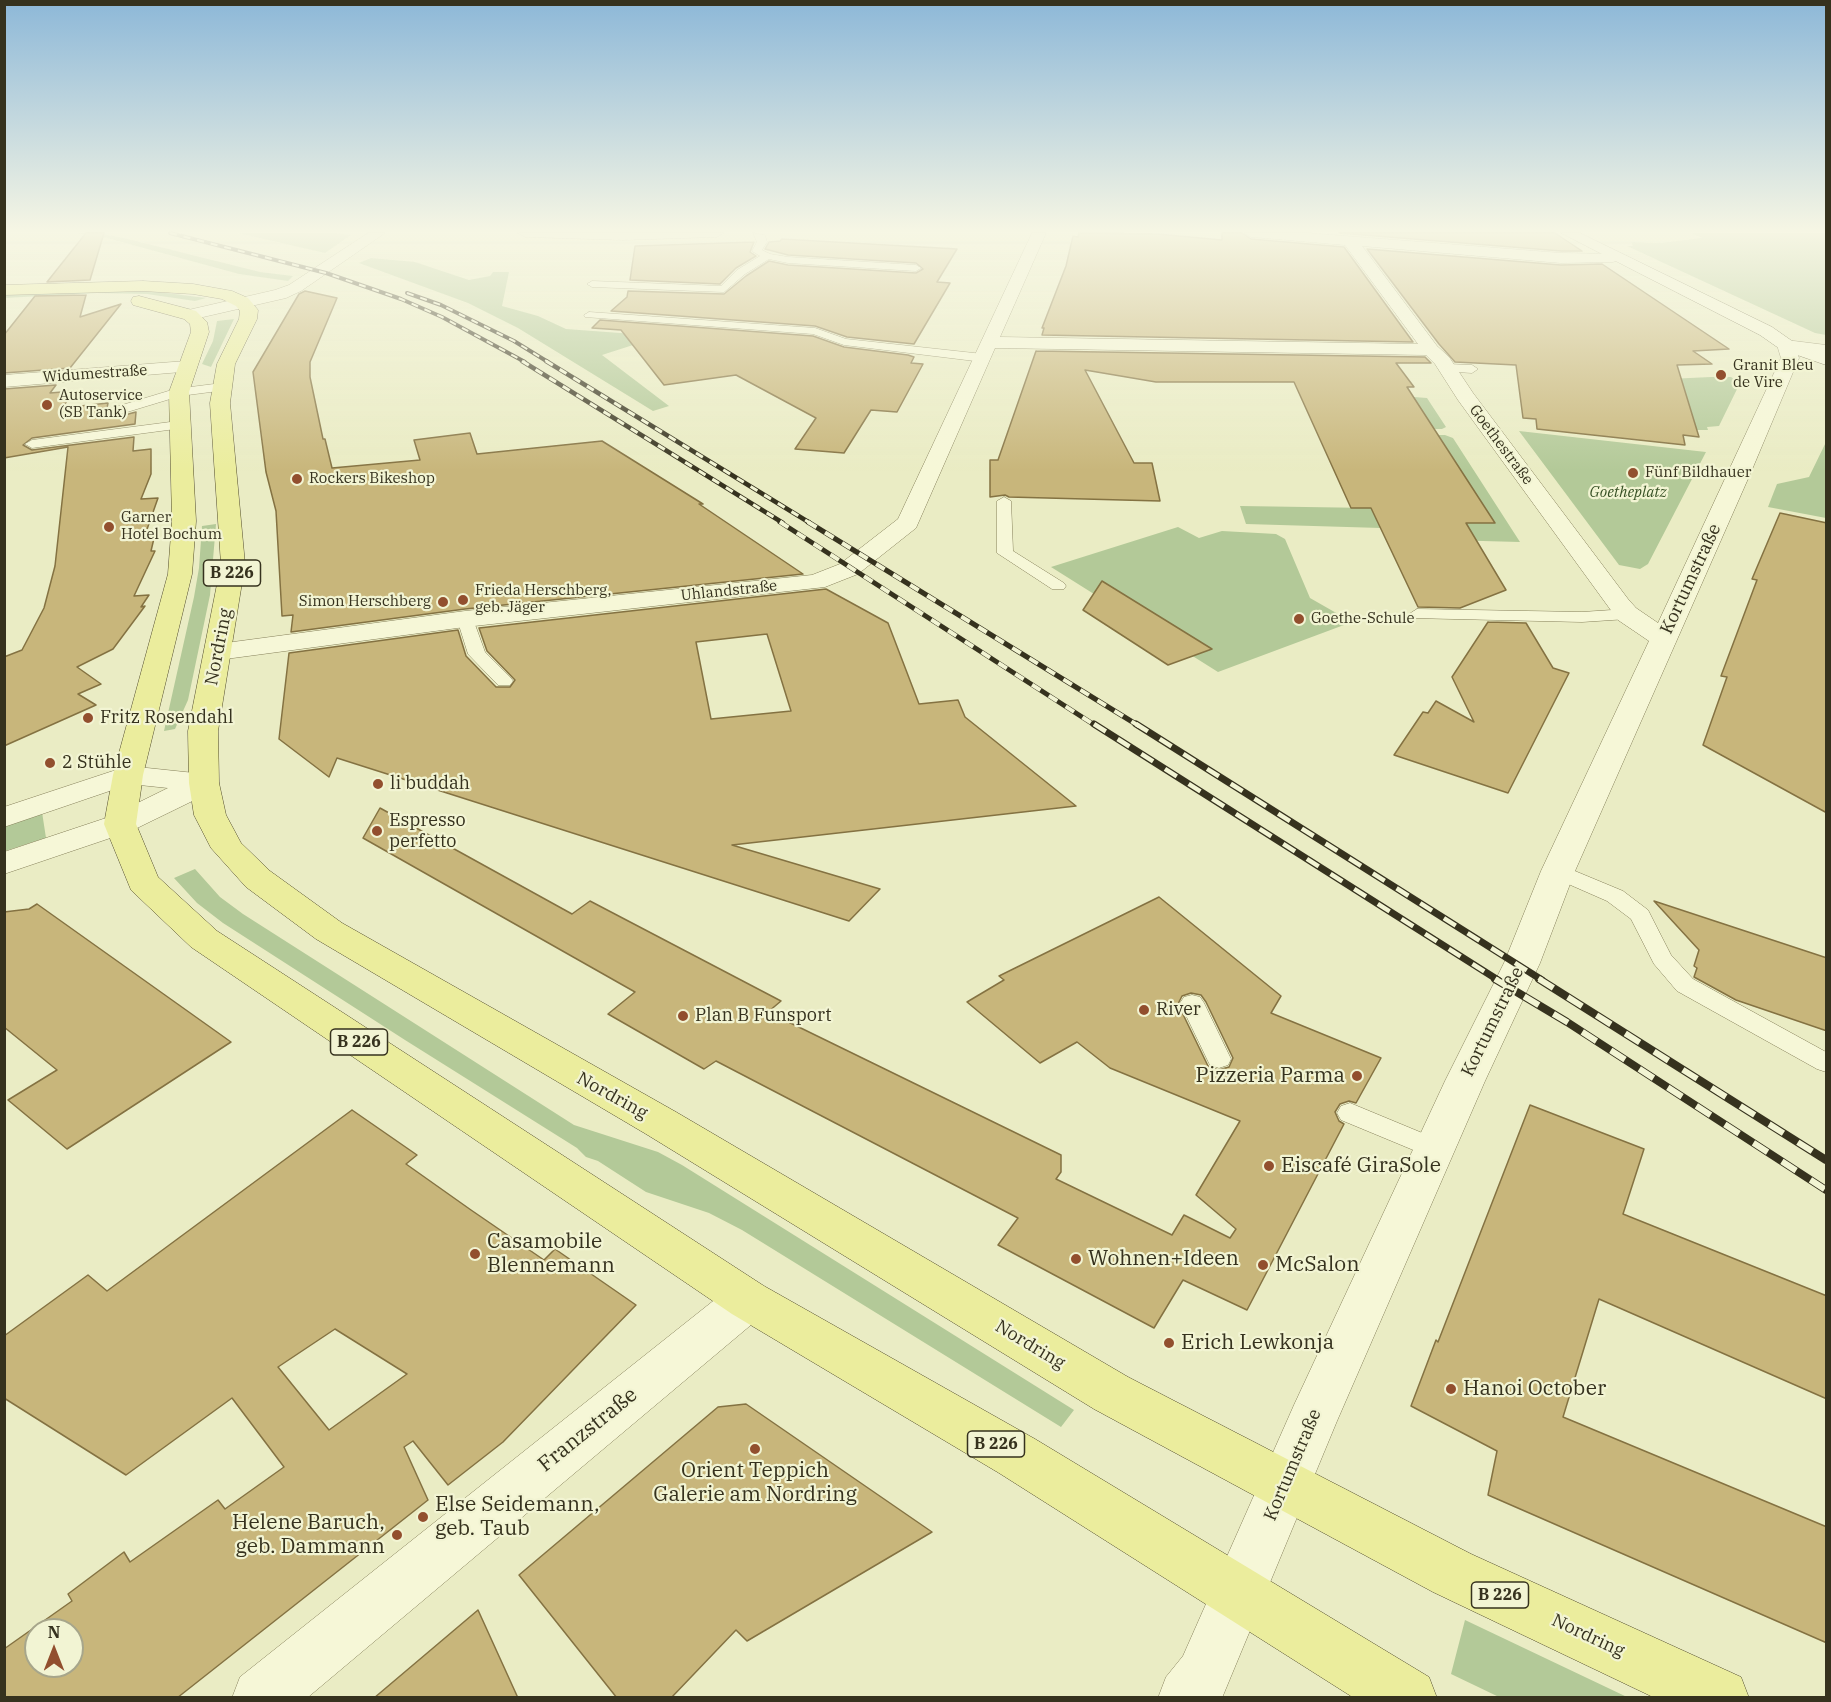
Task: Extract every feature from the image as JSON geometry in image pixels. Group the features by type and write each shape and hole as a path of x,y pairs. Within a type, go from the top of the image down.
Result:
{"main road":[{"path":"181,312 190,315"},
{"name":"Nordring","path":"249,312 248,319 226,364 222,387 220,422 233,564 203,731 204,783 210,815 227,848 258,879 329,931 661,1123 1111,1393 1452,1573 1720,1698"},
{"name":"B 226","path":"190,315 198,322 200,332 178,392 184,521 180,574 128,775 120,824 143,882 204,939 748,1300 1017,1456 1408,1698"}],"street":[{"path":"190,315 200,312"},
{"name":"Uhlandstraße","path":"218,652 465,619 816,582 849,569 908,523 1003,312"},
{"name":"Goethestraße","path":"1403,312 1627,614 1664,639"},
{"path":"1728,312 1766,331 1786,345 1827,360"},
{"path":"1786,345 1827,350"},
{"name":"Kortumstraße","path":"1187,1698 1203,1676 1285,1484 1465,1081 1522,963 1558,871 1790,358 1786,345"},
{"path":"986,350 1431,350"},
{"name":"Widumestraße","path":"4,381 186,367"},
{"path":"4,818 128,775 204,783"},
{"path":"4,864 120,824 204,783"},
{"name":"Franzstraße","path":"261,1698 748,1300"}],"lane":[{"path":"589,315 815,331 844,342 928,353 986,350"},
{"path":"1446,368 1473,369"},
{"path":"114,412 178,392 222,387"},
{"path":"32,444 178,425"},
{"path":"115,428 136,429"},
{"path":"1004,501 1005,553 1058,586"},
{"path":"1417,614 1581,618 1627,614"},
{"path":"465,619 477,654 504,681"},
{"path":"1558,871 1615,896 1640,915 1662,959 1685,986 1827,1063"},
{"path":"1192,1003 1219,1059"},
{"path":"1350,1113 1435,1149"}],"green space":[{"path":"487,312 525,312 566,329 661,336 602,355 669,406 653,411 518,328"},
{"path":"1771,312 1826,312 1826,335 1815,333"},
{"path":"234,319 211,367 202,364 213,341 217,321"},
{"path":"1731,377 1740,383 1719,426 1707,427 1708,430 1694,430 1625,381"},
{"path":"1414,397 1427,398 1446,427 1442,429 1395,429"},
{"name":"Goetheplatz","path":"1519,431 1706,452 1648,564 1640,569 1619,565"},
{"path":"1429,435 1445,435 1453,438 1520,542 1445,540 1435,522 1494,523"},
{"path":"1826,442 1826,518 1768,507 1777,484 1809,477"},
{"path":"1240,506 1371,508 1381,528 1246,524"},
{"path":"216,524 210,595 188,700 175,729 164,731 194,597 202,526"},
{"path":"1178,527 1199,538 1222,531 1276,534 1285,539 1310,598 1352,622 1218,672 1051,567"},
{"path":"42,812 46,838 5,851 5,824"},
{"path":"195,869 220,897 243,914 574,1125 658,1152 682,1165 1074,1410 1061,1427 742,1230 709,1213 646,1192 598,1161 586,1157 577,1148 223,923 197,903 174,878"},
{"path":"1465,1620 1627,1697 1499,1697 1451,1674"}],"building":[{"path":"22,312 81,312 80,317 94,312 114,312 70,368 4,373 4,335"},
{"path":"288,312 331,312 310,362 310,377 323,439 325,439 332,468 420,460 414,440 470,433 477,454 602,441 703,504 699,504 803,574 465,609 291,632 293,615 282,616 276,511 266,472 253,372"},
{"path":"630,312 933,312 914,344 847,337 815,326"},
{"path":"1048,312 1392,312 1413,342 1042,335 1044,328 1042,328"},
{"path":"1415,312 1674,312 1729,349 1693,351 1712,364 1677,365 1699,437 1683,435 1685,445 1537,429 1536,419 1523,418 1516,365 1455,362"},
{"path":"600,320 813,336 844,347 908,355 914,357 911,363 923,364 897,412 871,410 844,453 795,449 816,418 736,375 664,385 621,330 592,328"},
{"path":"1036,351 1425,357 1431,363 1396,363 1414,387 1407,387 1495,523 1466,523 1506,590 1460,608 1418,607 1371,508 1351,508 1294,382 1156,382 1085,370 1134,463 1152,463 1160,501 1009,497 1005,495 990,497 990,460 998,460"},
{"path":"56,385 50,393 74,391 62,408 108,403 106,413 113,418 136,412 135,424 32,438 23,445 32,450 134,437 133,451 151,449 151,474 141,499 158,498 145,535 155,534 151,551 155,551 134,596 149,595 141,607 145,606 113,649 77,667 101,684 78,694 96,705 4,746 4,657 22,650 44,608 55,566 68,447 4,458 4,389"},
{"path":"1780,513 1827,523 1827,813 1703,745 1727,677 1721,676 1757,580 1752,579"},
{"path":"1102,581 1212,649 1168,665 1083,610"},
{"path":"826,589 888,623 919,704 958,700 965,717 1076,806 732,845 880,889 849,921 337,758 329,777 279,739 289,653 458,630 466,656 496,687 510,687 515,680 487,651 479,628","holes":["767,634 791,711 711,719 696,642"]},
{"path":"1488,622 1526,623 1553,668 1569,673 1508,793 1394,755 1423,712 1428,713 1436,701 1474,722 1452,677"},
{"path":"380,808 572,914 590,901 781,1001 768,1012 1061,1155 1061,1172 1056,1179 1172,1235 1184,1215 1230,1238 1236,1229 1196,1195 1240,1121 1110,1068 1077,1042 1040,1063 967,1002 1004,980 999,976 1159,897 1281,996 1271,1013 1381,1058 1356,1103 1349,1101 1340,1104 1335,1112 1339,1121 1344,1124 1247,1310 1183,1280 1154,1328 998,1245 1018,1218 716,1061 704,1069 608,1014 635,992 363,838","holes":["1191,993 1201,995 1233,1058 1229,1067 1218,1070 1208,1066 1178,1004 1182,996"]},
{"path":"1654,901 1827,958 1827,1031 1736,1000 1694,977 1697,968 1694,966 1699,950"},
{"path":"37,904 231,1042 67,1149 8,1100 57,1070 4,1027 4,912 29,909"},
{"path":"1530,1105 1644,1149 1623,1214 1827,1296 1827,1399 1599,1299 1563,1417 1827,1527 1827,1643 1488,1495 1497,1451 1411,1406"},
{"path":"352,1110 417,1155 406,1164 471,1210 544,1260 555,1249 636,1305 503,1442 448,1485 413,1441 404,1447 428,1500 177,1698 4,1698 4,1649 24,1635 24,1678 84,1678 84,1618 48,1618 72,1601 68,1594 124,1552 130,1562 218,1500 225,1509 284,1467 232,1398 126,1475 4,1398 4,1336 88,1275 107,1291","holes":["335,1329 407,1374 329,1430 278,1367"]},
{"path":"746,1404 932,1532 747,1641 736,1630 671,1698 617,1698 519,1575 718,1407"},
{"path":"478,1610 518,1698 374,1698"}],"railway":[{"path":"432,312 525,362"},
{"path":"456,312 514,341 548,362"},
{"path":"522,361 783,523"},
{"path":"546,361 810,523"},
{"path":"780,522 1096,726"},
{"path":"808,522 1139,726"},
{"path":"1094,724 1498,980"},
{"path":"1136,724 1542,980"},
{"path":"1495,979 1567,1022 1826,1190"},
{"path":"1539,979 1826,1160"}],"place":[{"name":"Granit Bleu de Vire","path":"1721,375"},
{"name":"Autoservice (SB Tank)","path":"47,405"},
{"name":"Fünf Bildhauer","path":"1633,473"},
{"name":"Rockers Bikeshop","path":"297,479"},
{"name":"Garner Hotel Bochum","path":"109,527"},
{"name":"Frieda Herschberg, geb. Jäger","path":"463,600"},
{"name":"Simon Herschberg","path":"443,602"},
{"name":"Goethe-Schule","path":"1299,619"},
{"name":"Fritz Rosendahl","path":"88,718"},
{"name":"2 Stühle","path":"50,763"},
{"name":"li buddah","path":"378,784"},
{"name":"Espresso perfetto","path":"377,831"},
{"name":"River","path":"1144,1010"},
{"name":"Plan B Funsport","path":"683,1016"},
{"name":"Pizzeria Parma","path":"1357,1076"},
{"name":"Eiscafé GiraSole","path":"1269,1166"},
{"name":"Casamobile Blennemann","path":"475,1254"},
{"name":"Wohnen+Ideen","path":"1076,1259"},
{"name":"McSalon","path":"1263,1265"},
{"name":"Erich Lewkonja","path":"1169,1343"},
{"name":"Hanoi October","path":"1451,1389"},
{"name":"Orient Teppich Galerie am Nordring","path":"755,1449"},
{"name":"Else Seidemann, geb. Taub","path":"423,1517"},
{"name":"Helene Baruch, geb. Dammann","path":"397,1535"}]}
